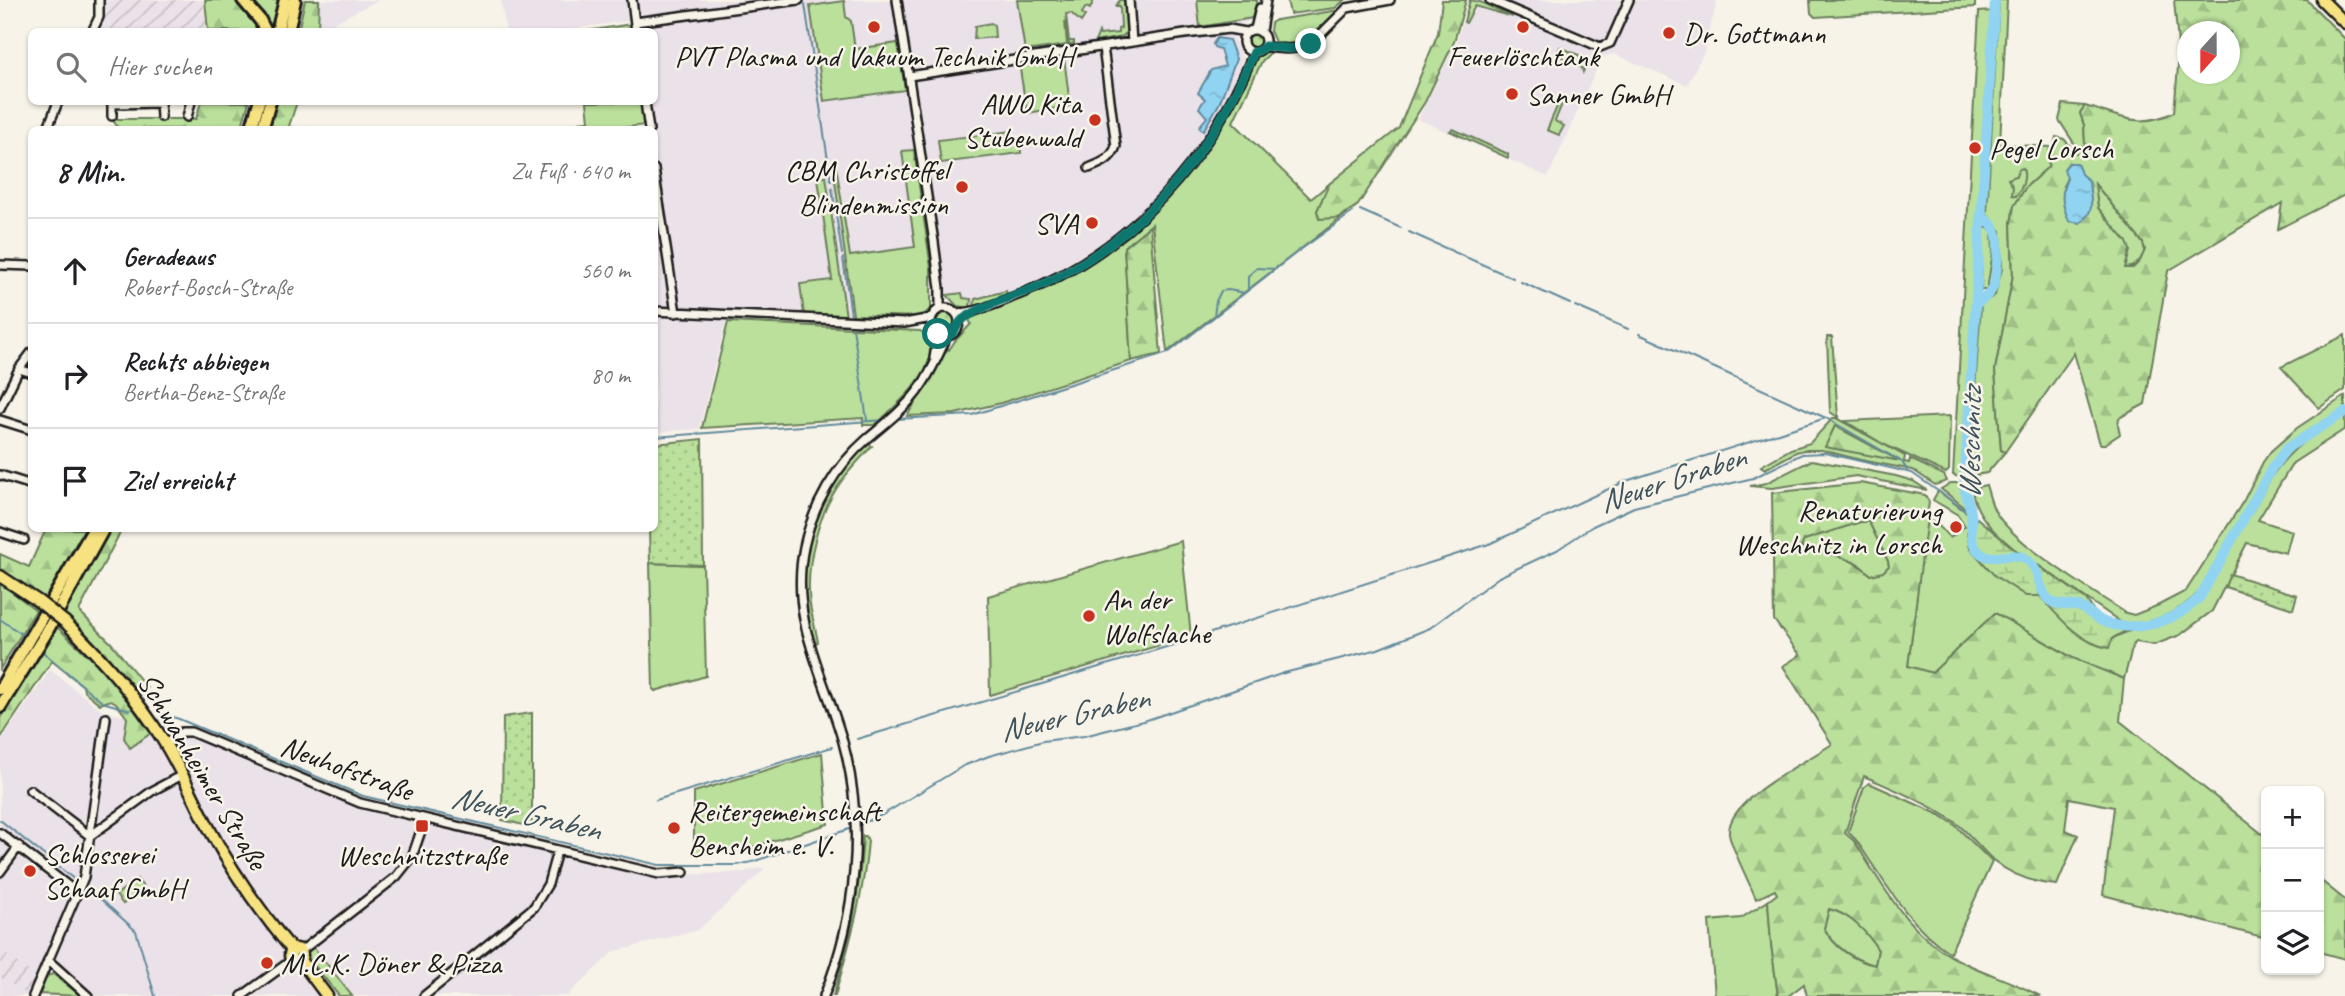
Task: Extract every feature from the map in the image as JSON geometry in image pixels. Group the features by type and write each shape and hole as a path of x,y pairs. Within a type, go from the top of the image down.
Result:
{"highway":[{"path":"243,0 264,28"},
{"path":"278,28 285,0"},
{"path":"289,28 295,0"},
{"path":"252,126 258,105"},
{"path":"263,126 269,105"},
{"path":"0,689 92,532"},
{"path":"0,707 52,623 102,532"}],"main road":[{"path":"2322,0 2345,23"},
{"name":"Schwanheimer Straße","path":"0,576 65,622 120,679 166,744 235,872 327,996"}],"street":[{"path":"94,28 99,17 99,0"},
{"path":"632,0 636,28"},
{"path":"635,22 758,3 799,0"},
{"path":"897,0 944,309"},
{"path":"1129,0 1132,42"},
{"path":"959,323 983,308 1069,271 1104,248 1146,214 1175,184 1221,119 1251,51 1251,33 1264,0"},
{"path":"909,76 1220,30 1251,33 1265,43 1282,48 1296,48 1311,44 1347,8 1390,0"},
{"path":"1490,0 1594,46 1606,47 1629,0"},
{"path":"1251,51 1260,50 1265,43"},
{"path":"1089,168 1104,162 1116,146 1102,47"},
{"path":"49,126 57,105"},
{"path":"112,105 112,116"},
{"path":"160,105 160,117"},
{"path":"187,117 190,105"},
{"path":"645,105 648,126"},
{"path":"658,195 676,313"},
{"path":"0,265 28,266"},
{"path":"944,309 956,313 983,308"},
{"path":"658,311 904,323 932,318 944,309"},
{"path":"904,323 940,333 957,330 959,323 956,313"},
{"path":"824,996 842,945 851,904 856,840 855,813 843,742 809,648 804,625 801,571 810,525 827,488 850,456 897,414 919,390 933,366 940,333 932,318"},
{"path":"0,408 19,369 28,357"},
{"path":"19,369 28,372"},
{"path":"0,420 28,429"},
{"path":"0,475 28,484"},
{"path":"0,532 24,540"},
{"path":"33,996 76,892 85,877 106,718"},
{"name":"Neuhofstraße","path":"166,744 182,732 191,732 360,803 659,874 684,872"},
{"path":"90,836 152,791 182,775"},
{"path":"30,790 90,836"},
{"path":"242,996 396,877 412,857 425,820"},
{"path":"0,832 76,892"},
{"path":"0,872 19,846"},
{"path":"424,996 534,907 548,884 557,851"},
{"path":"48,960 88,996"}],"shaded area":[{"path":"101,0 203,0 207,28 98,28 102,19"},
{"path":"304,0 378,0 324,28 298,25"},
{"path":"501,0 1257,0 1253,20 1237,25 1234,39 1243,60 1221,113 1206,139 1158,200 1108,243 1074,265 1038,283 966,310 949,299 933,300 930,310 922,318 727,316 699,429 658,432 658,126 652,126 649,105 658,105 658,28 642,28 640,19 578,28 506,28"},
{"path":"1468,0 1717,0 1705,50 1687,85 1614,54 1602,57 1548,177 1418,119 1457,41"},
{"path":"50,670 104,712 184,729 359,805 561,852 608,867 660,879 744,872 762,867 764,870 698,930 613,952 567,996 0,996 0,742"},
{"path":"0,950 36,976 30,996 0,977"}],"green space":[{"path":"205,0 235,0 258,28 208,28"},
{"path":"251,0 279,0 272,28 265,15"},
{"path":"305,0 319,0 318,28 299,28"},
{"path":"1017,0 1094,0 1090,9 1086,7 1082,13 1085,16 1081,22 1071,13 1066,14 1069,41 1074,41 1074,44 1069,45 1065,21 1067,45 1025,51"},
{"path":"1120,0 1126,0 1128,30 1122,37 1095,42 1099,32 1100,35 1118,33 1121,28 1120,6 1116,6"},
{"path":"1197,0 1257,0 1252,18 1200,27"},
{"path":"1287,0 1345,0 1335,8 1290,14"},
{"path":"1442,0 1466,0 1454,42 1425,102 1358,205 1338,218 1319,219 1317,211 1329,184 1399,128 1438,33"},
{"path":"1470,0 1513,17 1475,6 1466,23 1464,22"},
{"path":"1810,0 1975,0 1975,7 1815,17 1811,13"},
{"path":"1999,0 2007,0 2000,144 2050,147 2048,167 2026,187 2014,206 2011,223 2013,275 1995,370 2001,450 2005,452 1987,473 1969,476 1981,304 1995,295 2002,269 2001,231 1987,213"},
{"path":"2174,0 2307,0 2345,39 2345,195 2278,229 2282,203 2168,271 2145,404 2119,418 2120,434 2105,444 2100,444 2074,353 2005,452 2001,450 1995,370 2013,275 2011,223 2014,206 2026,187 2048,167 2056,137 2064,139 2076,153 2085,144 2080,113 2085,106 2119,117 2139,120 2150,120 2174,112 2177,78 2177,84 2240,84 2240,21 2177,21 2177,33","holes":["2067,178 2089,181 2090,192 2063,186","2095,184 2143,243 2145,250 2133,268 2125,268 2130,250 2127,242 2098,208"]},
{"path":"844,1 846,17 851,21 855,49 898,43 905,90 824,101 810,6"},
{"path":"1340,10 1319,32 1295,44 1275,42 1270,31 1271,23 1276,20"},
{"path":"1992,11 1962,478 1953,475 1979,12"},
{"path":"991,23 994,25 995,37 974,39 975,26"},
{"path":"632,24 632,28 606,28"},
{"path":"1254,33 1262,41 1254,49 1246,41"},
{"path":"1560,47 1588,59 1583,72 1582,68 1557,54"},
{"path":"1268,49 1273,50 1262,61 1233,122 1311,199 1329,184 1317,211 1338,218 1358,205 1167,352 1152,224 1124,247 1131,361 1001,403 955,414 907,416 928,382 944,345 949,350 971,324 969,319 1043,288 1095,259 1149,217 1199,159 1226,119 1255,56"},
{"path":"1064,57 1070,106 1027,113 1019,63"},
{"path":"1559,102 1562,104 1555,121 1564,126 1559,135 1547,130"},
{"path":"2063,104 2085,106 2080,113 2085,144 2079,151 2059,120"},
{"path":"200,105 248,105 242,126 117,126 112,119 196,119"},
{"path":"276,105 296,105 289,126 269,126"},
{"path":"587,105 642,105 645,125 580,126 579,122 589,121"},
{"path":"1453,129 1508,154 1508,158 1450,131"},
{"path":"1012,131 1014,144 1020,144 1021,153 941,163 938,140"},
{"path":"914,150 931,268 931,308 922,317 853,315 833,166 836,165 850,256 915,247 902,151"},
{"path":"2023,168 2022,186 2016,196 2012,195 2013,187 2008,179 2016,176 2019,169"},
{"path":"826,176 846,317 804,315 800,284 832,280 818,178"},
{"path":"2094,182 2143,243 2145,250 2133,266 2125,268 2130,250 2098,208"},
{"path":"1150,226 1161,354 1131,361 1124,247"},
{"path":"1987,226 1992,231 1993,252 1987,290 1981,290 1983,229"},
{"path":"1006,291 1008,296 974,308 975,299"},
{"path":"962,293 963,298 971,299 970,309 957,306 947,295"},
{"path":"942,313 950,313 955,322 953,329 942,331 937,326 937,318"},
{"path":"728,322 920,331 930,337 934,345 919,380 875,425 863,425 863,418 702,428"},
{"path":"2345,335 2345,390 2319,408 2281,367"},
{"path":"1827,337 1832,337 1838,417 1830,412"},
{"path":"2345,396 2345,409 2286,445 2276,457 2199,592 2183,606 2146,622 2125,625 2013,548 1986,522 1974,497 1972,488 1986,485 1995,511 2004,524 2035,552 2126,613 2134,615 2186,591 2244,500 2271,451 2297,428"},
{"path":"2345,415 2345,429 2293,463 2258,520 2292,531 2286,553 2247,543 2212,611 2180,635 2154,645 2136,642 2124,679 2073,658 1995,613 1932,673 1908,666 1926,520 1936,523 1950,538 1965,526 1958,515 1933,500 1938,491 1970,515 1970,528 1967,533 1970,548 1978,556 2040,596 2074,631 2113,638 2178,617 2201,601 2280,465 2305,441"},
{"path":"1950,416 1949,470 1946,473 1883,444 1845,421"},
{"path":"1836,418 1905,456 1904,462 1909,463 1910,459 1944,475 1947,481 1935,485 1913,470 1822,450 1796,452 1765,469 1761,466 1791,449 1810,443","holes":["1835,426 1898,460 1826,447"]},
{"path":"1835,426 1900,461 1825,447"},
{"path":"702,439 703,565 650,563 649,532 658,532 658,444"},
{"path":"866,443 872,446 834,492 815,539 809,589 818,642 814,644 811,642 806,613 804,585 805,559 810,535 831,488"},
{"path":"1812,460 1896,476 1913,481 1927,490 1856,476 1772,488 1750,486 1766,483"},
{"path":"1860,483 1925,495 1929,502 1908,666 1932,673 1995,613 2073,658 2124,679 2120,721 2261,833 2261,937 2103,895 2114,807 2069,798 2065,830 2078,835 2057,885 2048,884 2007,870 1945,815 1864,776 1845,833 1855,842 1885,890 1908,920 1935,946 1951,956 2040,996 1807,996 1804,984 1788,996 1778,996 1768,901 1777,894 1775,890 1756,899 1729,834 1732,821 1740,808 1754,795 1832,744 1783,666 1800,655 1774,620 1772,493","holes":["1860,522 1869,522 1888,561 1889,566 1883,572 1871,575 1846,559 1801,547 1804,540","1829,909 1851,919 1869,937 1878,950 1875,965 1852,957 1833,941 1824,928"]},
{"path":"1951,483 1962,483 1968,510 1941,489"},
{"path":"1977,518 2013,548 2086,599 2097,616 2111,623 2125,625 2124,632 2113,638 2109,648 2098,645 2070,628 2040,596 2026,596 1995,576 1970,548 1967,532"},
{"path":"1860,522 1869,522 1888,561 1889,566 1883,573 1871,575 1857,563 1801,547 1804,540"},
{"path":"45,532 82,532 45,601 0,571 0,554 29,567"},
{"path":"108,532 120,532 79,611 112,644 147,688 138,692 104,653 62,614"},
{"name":"An der Wolfslache","path":"1181,541 1191,636 990,695 988,596"},
{"path":"650,563 703,565 706,676 655,691 653,689"},
{"path":"2230,574 2297,595 2293,609 2225,587"},
{"path":"0,583 36,610 0,669"},
{"path":"57,627 106,672 151,733 130,748 124,738 127,718 116,703 111,700 100,704 52,661 0,739 0,718"},
{"path":"532,713 532,827 502,820 503,717"},
{"path":"822,753 828,824 746,849 694,854 694,792"},
{"path":"1869,783 1940,815 1954,824 1992,862 1950,953 1909,916 1848,832 1864,787"},
{"path":"863,836 866,836 868,841 863,881 851,938 833,996 853,917"},
{"path":"137,879 144,888 123,904 116,895"},
{"path":"2324,883 2345,900 2345,959 2324,953"},
{"path":"1768,901 1778,996 1715,996 1709,921 1741,918"},
{"path":"1829,909 1851,919 1869,937 1878,950 1875,965 1852,956 1833,941 1824,928"},
{"path":"312,945 352,996 339,996 306,955"},
{"path":"53,974 81,996 40,994 47,976"}],"water":[{"path":"1217,38 1229,40 1236,59 1219,104 1203,131 1199,127 1207,117 1199,108 1205,99 1198,93 1211,70 1225,66 1220,49 1213,44"},
{"path":"2069,163 2077,163 2081,174 2089,181 2091,209 2080,223 2069,221 2063,205 2063,190 2067,178 2064,169"}],"waterway":[{"name":"Weschnitz","path":"1995,0 1964,487 1971,513 1971,533 1979,552 1985,556 2020,556 2026,559 2034,568 2045,595 2052,602 2080,607 2100,620 2119,626 2157,623 2180,613 2200,597 2272,468 2287,448 2345,412"},
{"path":"805,4 831,181"},
{"path":"832,188 842,254"},
{"path":"1360,210 1401,228"},
{"path":"896,419 972,415 1168,353 1353,212"},
{"path":"1976,304 1992,289 1998,243 1990,222 1981,215"},
{"path":"1409,232 1513,278"},
{"path":"843,258 851,315"},
{"path":"1248,289 1248,276 1257,268 1276,269"},
{"path":"1521,282 1570,304"},
{"path":"1214,316 1216,301 1221,291 1245,293"},
{"path":"1575,306 1628,329"},
{"path":"853,328 867,420"},
{"path":"1639,334 1826,418 1902,462 1907,470"},
{"path":"857,739 1173,645 1489,544 1626,481 1826,418"},
{"path":"658,437 884,420"},
{"name":"Neuer Graben","path":"857,826 884,814 963,766 989,756 1043,741 1084,736 1147,720 1284,673 1378,649 1430,628 1499,577 1557,550 1593,526 1634,507 1753,478 1802,454 1825,453 1912,473 1971,514"},
{"name":"Neuer Graben","path":"0,619 23,635"},
{"name":"Neuer Graben","path":"43,652 102,702 130,710"},
{"name":"Neuer Graben","path":"162,714 363,796 659,865 737,865 852,828"},
{"path":"656,800 832,747"},
{"path":"0,820 75,880"},
{"path":"94,893 136,931 155,996"}],"place":[{"name":"PVT Plasma und Vakuum Technik GmbH","path":"874,27"},
{"name":"Feuerlöschtank","path":"1523,27"},
{"name":"Dr. Gottmann","path":"1669,33"},
{"name":"Sanner GmbH","path":"1512,94"},
{"name":"AWO Kita Stubenwald","path":"1095,120"},
{"name":"Pegel Lorsch","path":"1975,148"},
{"name":"CBM Christoffel Blindenmission","path":"962,187"},
{"name":"SVA","path":"1092,223"},
{"name":"Renaturierung Weschnitz in Lorsch","path":"1956,527"},
{"name":"An der Wolfslache","path":"1089,616"},
{"name":"Weschnitzstraße","path":"422,826"},
{"name":"Reitergemeinschaft Bensheim e. V.","path":"674,828"},
{"name":"Schlosserei Schaaf GmbH","path":"30,871"},
{"name":"M.C.K. Döner & Pizza","path":"267,963"}],"route":[{"path":"938,334 950,335 957,330 959,323 983,308 1069,271 1126,232 1159,202 1199,153 1221,119 1254,52 1265,46 1291,49 1311,44"}]}
